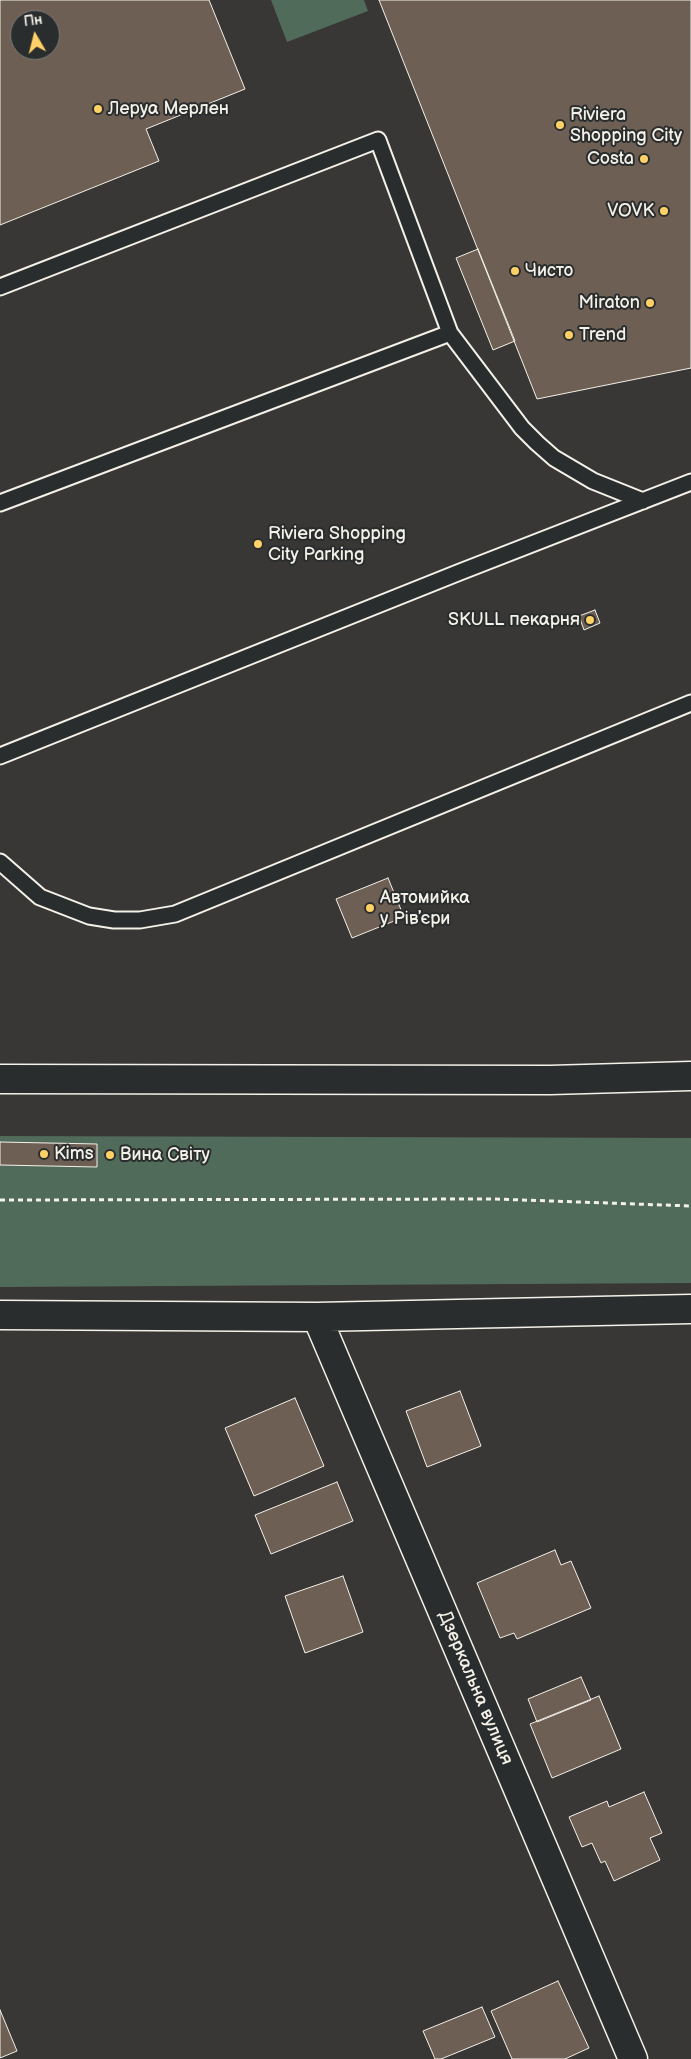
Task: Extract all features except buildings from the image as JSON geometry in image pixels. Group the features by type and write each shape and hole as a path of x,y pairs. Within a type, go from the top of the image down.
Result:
{"main road":[{"path":"0,1078 520,1080 691,1076"},
{"path":"0,1315 317,1317 691,1309"},
{"name":"Дзеркальна вулиця","path":"317,1317 633,2059"}],"lane":[{"path":"0,287 378,140 450,333 522,428 554,458 593,481 643,501"},
{"path":"0,503 450,333"},
{"path":"0,756 691,482"},
{"path":"0,862 40,897 65,909 89,916 114,920 158,918 175,914 691,703"}],"path":[{"path":"0,1200 495,1199 691,1206"}],"green space":[{"path":"271,0 364,0 368,11 287,42"},
{"path":"0,1136 691,1138 691,1283 0,1287"}],"place":[{"name":"Леруа Мерлен","path":"98,109"},
{"name":"Riviera Shopping City","path":"560,125"},
{"name":"Costa","path":"644,159"},
{"name":"VOVK","path":"664,211"},
{"name":"Чисто","path":"515,271"},
{"name":"Miraton","path":"650,303"},
{"name":"Trend","path":"569,335"},
{"name":"Riviera Shopping City Parking","path":"258,544"},
{"name":"SKULL пекарня","path":"590,620"},
{"name":"Автомийка у Рівʼєри","path":"370,908"},
{"name":"Kims","path":"44,1154"},
{"name":"Вина Світу","path":"110,1155"}]}
